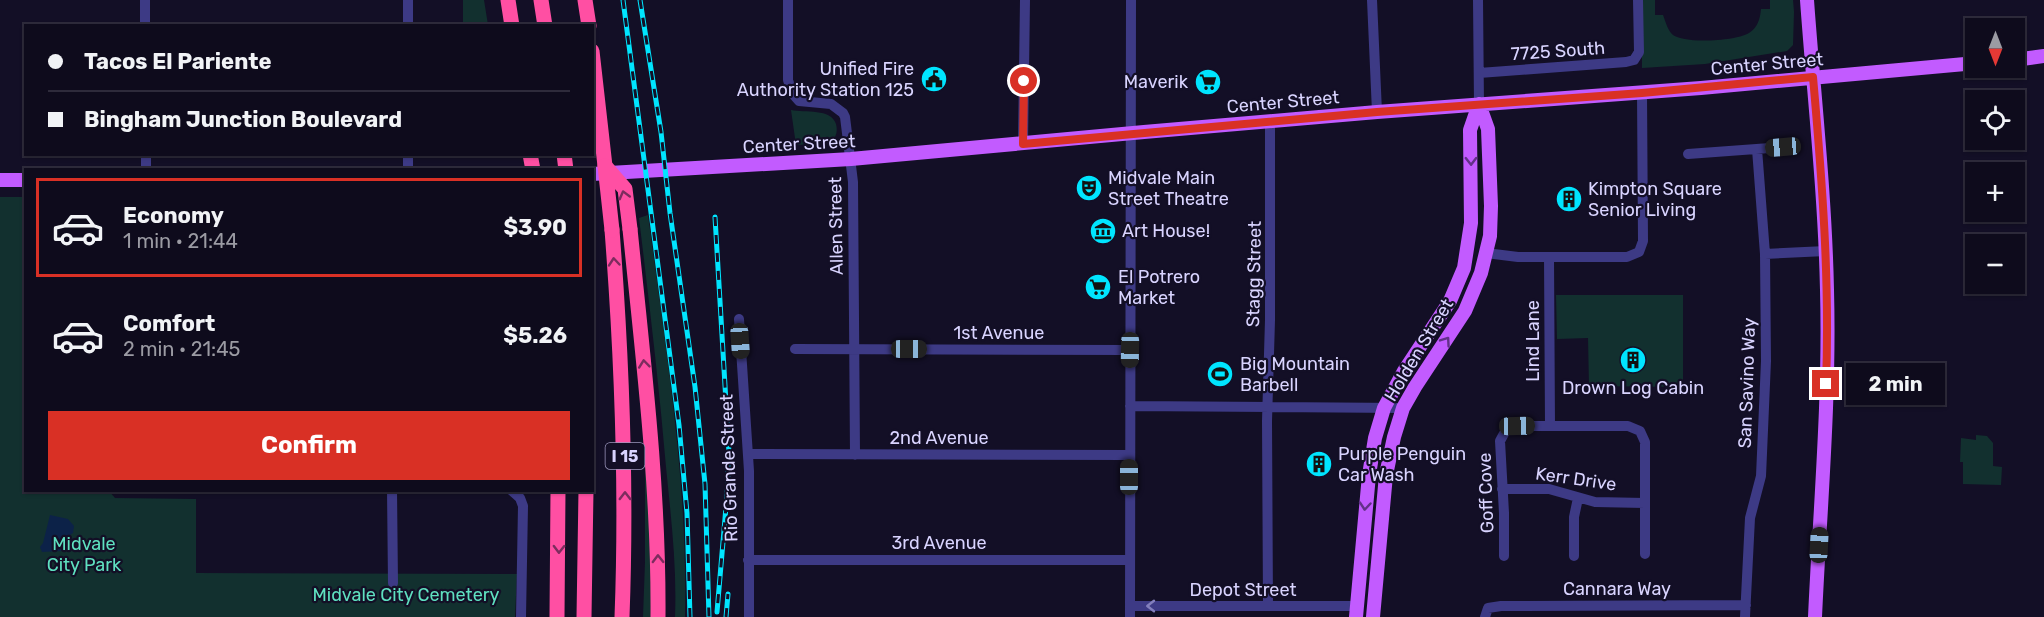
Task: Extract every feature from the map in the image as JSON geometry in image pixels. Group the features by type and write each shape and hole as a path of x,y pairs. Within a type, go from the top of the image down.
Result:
{"highway":[{"path":"508,0 512,24"},
{"path":"541,0 545,24"},
{"path":"585,0 589,24"},
{"name":"I 15","path":"594,68 600,120 599,170 612,230 624,422 625,545 622,617"},
{"path":"599,170 625,189 654,472 658,544 658,617"},
{"path":"557,617 558,492"},
{"path":"584,617 586,492"}],"main road":[{"path":"1807,0 1826,251 1827,366 1815,617"},
{"path":"2025,59 2044,56"},
{"name":"Center Street","path":"599,170 851,159 1270,121 1642,93 1965,64"},
{"name":"Holden Street","path":"1373,617 1386,476 1403,408 1465,311 1486,253 1491,223 1488,129 1479,104"},
{"name":"Holden Street","path":"1356,612 1370,466 1384,408 1404,371 1450,301 1464,268 1471,223 1470,130 1479,104"},
{"path":"0,180 24,180"}],"street":[{"path":"145,0 145,24"},
{"path":"408,0 408,24"},
{"name":"Allen Street","path":"788,0 790,90 799,101 831,104 840,109 845,117 853,182 855,455"},
{"path":"1023,144 1025,0"},
{"path":"1130,612 1131,0"},
{"path":"1372,0 1377,112"},
{"name":"Holden Street","path":"1478,0 1479,104"},
{"name":"7725 South","path":"1479,73 1626,62 1637,57 1639,52 1638,0"},
{"path":"1486,253 1518,257 1627,257 1637,254 1643,241 1642,93"},
{"name":"Stagg Street","path":"1268,606 1270,121"},
{"path":"1688,154 1783,147"},
{"name":"San Savino Way","path":"1745,611 1750,513 1761,476 1766,361 1765,254 1757,149"},
{"path":"1765,254 1826,251"},
{"name":"Lind Lane","path":"1549,257 1550,426"},
{"name":"Rio Grande Street","path":"739,319 748,454 749,617"},
{"name":"1st Avenue","path":"795,349 1130,350"},
{"path":"1130,406 1403,408"},
{"name":"Goff Cove","path":"1504,556 1500,441 1506,430 1517,426 1550,426"},
{"path":"1550,426 1628,426 1640,431 1644,442 1645,554"},
{"name":"2nd Avenue","path":"748,454 1130,454"},
{"name":"Kerr Drive","path":"1502,489 1549,489 1601,503 1645,503"},
{"path":"392,492 393,584"},
{"path":"513,492 520,498 523,506 521,617"},
{"path":"1574,556 1574,517 1578,498"},
{"name":"3rd Avenue","path":"748,560 1129,560"},
{"name":"Depot Street","path":"1130,612 1268,606 1356,612"},
{"name":"Cannara Way","path":"1486,613 1501,606 1745,611"}],"green space":[{"path":"463,0 484,0 488,24 463,24"},
{"path":"1642,0 1655,0 1655,15 1663,15 1671,33 1676,37 1709,40 1743,36 1755,28 1761,9 1770,9 1770,0 1793,0 1793,45 1787,51 1705,64 1642,68"},
{"path":"791,110 829,115 837,127 833,141 796,145"},
{"name":"Midvale City Park","path":"0,197 24,197 24,492 110,492 115,498 196,499 196,573 517,574 515,617 0,617"},
{"path":"648,215 679,466 685,566 685,617 675,617 672,523 639,218"},
{"path":"1556,295 1683,295 1683,387 1589,386 1588,338 1557,339"},
{"path":"1976,435 1987,436 1993,443 1993,466 2002,467 2001,485 1963,484 1963,462 1960,462 1961,438 1976,440"},
{"path":"645,451 647,451 652,617 643,617"}],"water":[{"path":"50,515 68,519 74,526 73,533 59,542 63,547 61,551 42,552 40,547"}],"railway":[{"path":"623,0 679,425 687,513 690,617"},
{"path":"640,0 661,132 695,387 705,484 709,617"},
{"path":"715,217 729,453 717,612"},
{"path":"726,617 728,594"}],"place":[{"name":"Unified Fire Authority Station 125","path":"934,79"},
{"name":"Maverik","path":"1208,82"},
{"name":"Midvale Main Street Theatre","path":"1089,188"},
{"name":"Kimpton Square Senior Living","path":"1569,199"},
{"name":"Art House!","path":"1103,231"},
{"name":"El Potrero Market","path":"1098,287"},
{"name":"Drown Log Cabin","path":"1633,360"},
{"name":"Big Mountain Barbell","path":"1220,374"},
{"name":"Purple Penguin Car Wash","path":"1319,464"}],"route":[{"path":"1024,81 1023,144 1377,112 1642,93 1813,77 1826,251 1826,384"}],"park label":[{"name":"Midvale City Cemetery","path":"406,595"}]}
